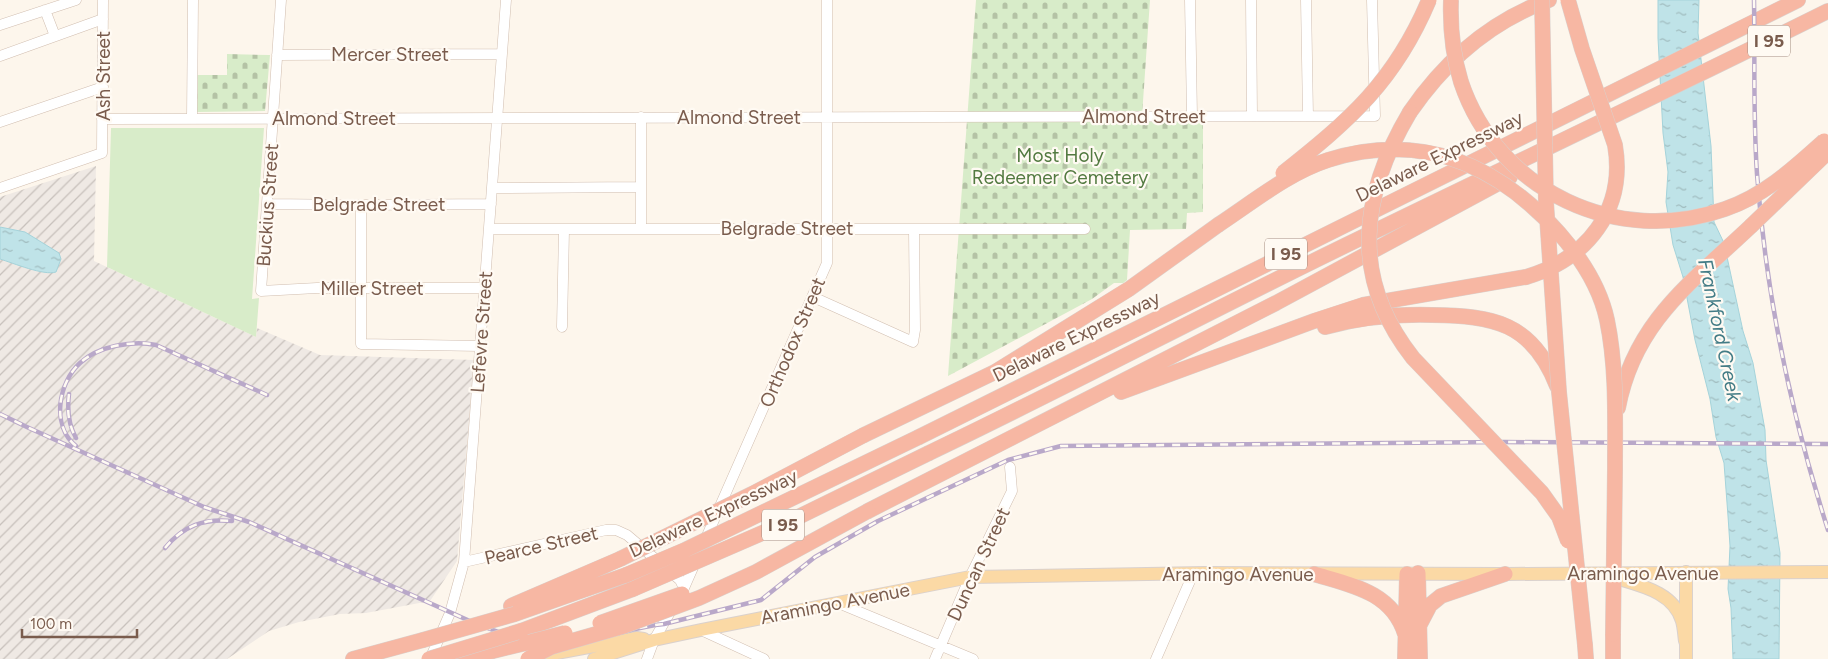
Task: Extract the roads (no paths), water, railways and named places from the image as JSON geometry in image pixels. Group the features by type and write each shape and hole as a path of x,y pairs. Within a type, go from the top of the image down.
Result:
{"highway":[{"path":"1218,225 1322,143 1363,104 1397,62 1429,0"},
{"path":"1451,0 1452,35 1457,69 1468,99 1484,128 1505,155 1528,177 1555,195 1586,209 1617,218 1647,222 1680,221 1710,214 1742,203 1771,186 1828,137"},
{"path":"1542,0 1546,202 1560,392 1585,652"},
{"path":"1549,0 1519,12 1475,40 1459,53 1434,80 1410,112 1387,157 1377,190 1369,244 1375,289 1380,304 1395,333 1413,358 1551,505 1559,518 1575,558"},
{"path":"1009,439 1138,384 1363,305 1526,277 1569,258 1595,232 1605,215 1616,184 1617,158 1615,144 1582,49 1568,0"},
{"name":"Delaware Expressway","path":"513,610 626,575 691,547 919,437 1798,0"},
{"name":"Delaware Expressway","path":"430,659 521,631 633,589 790,522 1042,399 1329,254 1654,98 1828,11"},
{"path":"528,659 551,647 624,626 699,598 805,546 868,511 1284,298 1488,190 1654,98"},
{"path":"353,659 423,640 513,610 752,494 864,435 995,372 1129,289 1218,225 1294,175 1311,167 1346,156 1384,150 1425,152 1454,159 1483,170 1534,206 1566,241 1592,280 1600,298 1610,338 1615,424 1613,659"},
{"path":"1615,424 1621,392 1633,359 1640,343 1662,313 1828,152"},
{"path":"1239,349 1342,322 1383,316 1406,314 1476,316 1511,328 1522,335 1538,350 1551,371 1560,392"},
{"path":"444,659 509,647 616,618 722,578 868,511"},
{"path":"1314,574 1378,597 1396,614 1402,623 1405,634"},
{"path":"1412,574 1419,626 1420,659"},
{"path":"1405,659 1405,634 1412,574"},
{"path":"1419,626 1430,605 1441,596 1505,574"}],"main road":[{"path":"1600,572 1663,594 1678,612 1682,622 1685,641"},
{"path":"1686,572 1686,659"},
{"name":"Aramingo Avenue","path":"654,640 836,602 970,577 1054,574 1828,572"},
{"path":"528,659 637,638 654,640"},
{"path":"594,659 654,640"}],"street":[{"path":"0,25 76,0"},
{"name":"Ash Street","path":"0,188 102,153 103,0"},
{"path":"192,119 193,0"},
{"name":"Buckius Street","path":"261,291 281,0"},
{"name":"Lefevre Street","path":"430,659 450,613 464,562 506,0"},
{"name":"Orthodox Street","path":"646,659 654,640 684,588 827,263 826,0"},
{"path":"1190,0 1192,116"},
{"path":"1251,0 1252,116"},
{"path":"1306,0 1308,116"},
{"name":"Almond Street","path":"102,119 1375,116 1372,0"},
{"path":"45,10 55,36"},
{"path":"0,56 103,19"},
{"name":"Mercer Street","path":"277,55 502,54"},
{"path":"0,122 103,86"},
{"path":"641,117 641,228"},
{"path":"492,188 641,187"},
{"name":"Belgrade Street","path":"266,204 490,204"},
{"path":"361,205 361,344 480,346"},
{"name":"Belgrade Street","path":"490,229 1084,228"},
{"path":"813,297 913,342 915,330 914,229"},
{"path":"562,328 564,230"},
{"name":"Miller Street","path":"261,291 316,288 484,288"},
{"name":"Duncan Street","path":"935,659 970,577 1012,491 1010,466"},
{"name":"Pearce Street","path":"464,562 606,530 616,530 627,535 662,564 680,580 684,588"},
{"path":"1156,659 1193,574"},
{"path":"836,602 973,659"},
{"path":"701,630 764,659"}],"water":[{"name":"Frankford Creek","path":"1658,0 1699,0 1698,33 1711,146 1714,222 1724,243 1743,331 1753,363 1765,430 1766,460 1780,553 1779,659 1733,659 1731,608 1728,589 1730,546 1724,463 1716,437 1710,399 1695,340 1683,277 1673,245 1666,202 1668,172 1663,133"},
{"path":"0,227 25,232 59,253 61,259 56,272 36,271 0,259"}],"railway":[{"path":"1754,0 1757,174 1767,265 1782,354 1792,399 1828,530"},
{"path":"76,446 68,438 60,416 62,393 72,371 80,363 96,352 116,346 137,343 156,345 267,395"},
{"path":"69,394 69,417 76,438"},
{"path":"0,414 204,507 249,522 472,622 521,638 560,643 596,638 664,624 761,600 815,557 878,521 1008,460 1061,446 1505,442 1828,444"},
{"path":"165,548 179,534 195,525 212,521 232,521"}],"park label":[{"name":"Most Holy Redeemer Cemetery","path":"1060,166"}]}
